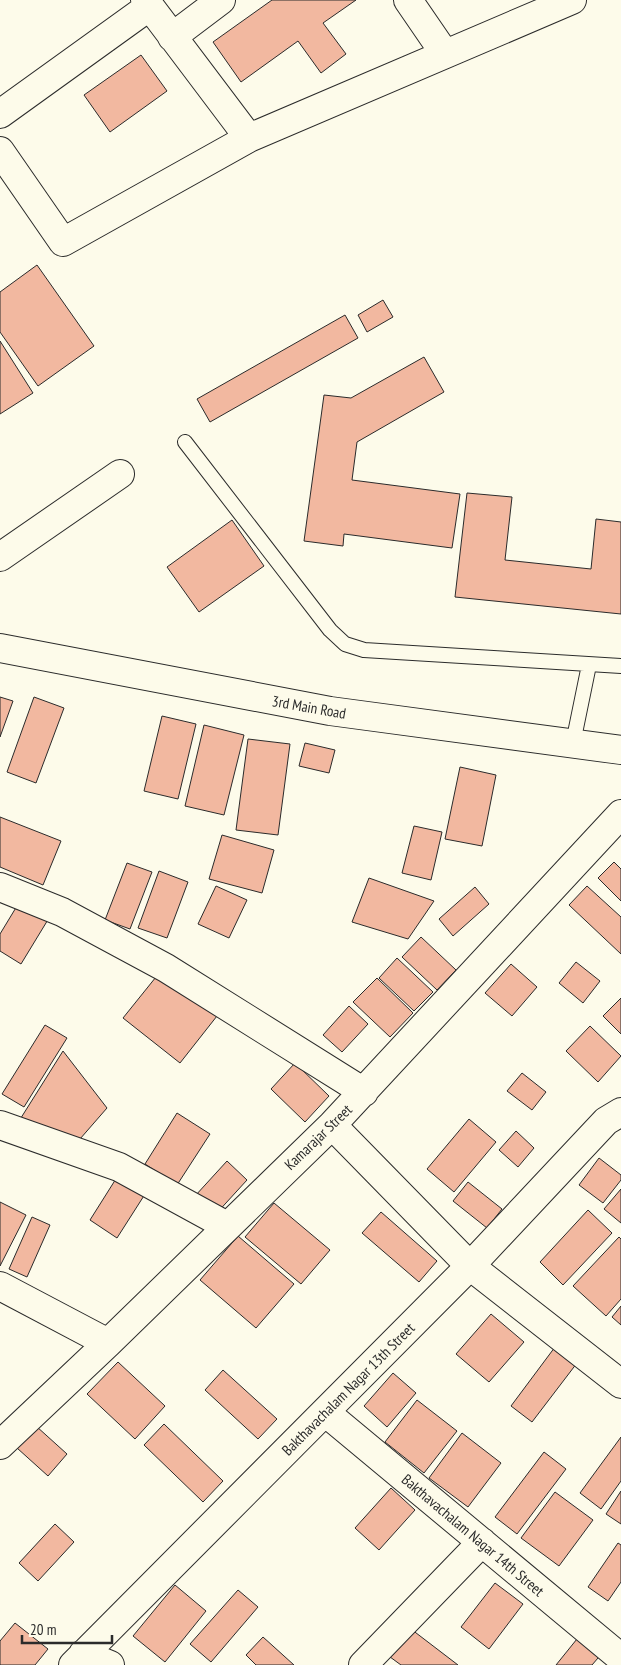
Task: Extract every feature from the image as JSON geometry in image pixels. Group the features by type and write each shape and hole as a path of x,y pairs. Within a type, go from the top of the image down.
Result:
{"street":[{"path":"172,37 221,0"},
{"path":"408,0 445,54"},
{"path":"0,152 63,242 249,138 572,0"},
{"path":"0,114 148,3 249,138"},
{"path":"0,557 120,474"},
{"name":"3rd Main Road","path":"0,648 330,711 621,750"},
{"name":"Kamarajar Street","path":"0,1445 108,1343 332,1125 621,814"},
{"path":"0,887 62,912 166,968 364,1092"},
{"name":"Bakthavachalam Nagar 13th Street","path":"78,1660 470,1266 606,1121 621,1112"},
{"path":"0,1125 119,1168 227,1226"},
{"path":"332,1125 470,1266 621,1384"},
{"path":"0,1286 108,1343"},
{"name":"Bakthavachalam Nagar 14th Street","path":"325,1412 621,1658"},
{"path":"363,1665 482,1542"},
{"path":"78,1660 110,1665"}],"lane":[{"path":"185,442 330,630 345,644 364,650 621,666"},
{"path":"573,744 590,665"}],"building":[{"path":"272,0 356,0 323,23 346,54 321,73 298,41 241,82 213,42"},
{"path":"141,55 167,91 110,132 84,95"},
{"path":"37,265 94,346 38,386 0,332 0,292"},
{"path":"383,300 393,317 367,332 358,315"},
{"path":"345,315 358,338 210,422 197,399"},
{"path":"0,341 33,393 0,414"},
{"path":"424,357 444,392 357,442 352,480 460,494 452,548 344,534 343,546 304,541 324,395 351,398"},
{"path":"467,493 512,497 505,560 591,569 596,519 621,522 621,614 455,597"},
{"path":"232,520 264,566 199,612 167,567"},
{"path":"0,697 13,701 0,737"},
{"path":"34,697 64,708 36,783 7,772"},
{"path":"162,716 196,724 178,799 144,791"},
{"path":"204,725 244,735 224,815 185,806"},
{"path":"248,739 290,744 278,835 236,830"},
{"path":"305,743 335,750 329,773 299,766"},
{"path":"460,767 496,775 482,846 445,839"},
{"path":"0,817 61,841 43,885 0,867"},
{"path":"414,826 442,832 431,880 402,873"},
{"path":"222,835 274,850 262,893 209,879"},
{"path":"614,862 621,869 621,901 598,878"},
{"path":"127,863 152,872 130,929 105,920"},
{"path":"159,871 188,882 167,938 138,928"},
{"path":"369,878 434,901 408,939 352,922"},
{"path":"216,886 247,900 229,938 198,924"},
{"path":"587,886 621,917 621,954 569,905"},
{"path":"475,887 489,904 453,936 439,919"},
{"path":"20,901 49,918 21,964 0,951 0,934"},
{"path":"421,937 456,970 437,990 402,957"},
{"path":"397,958 433,992 414,1011 379,978"},
{"path":"576,962 600,981 583,1003 559,983"},
{"path":"511,964 537,987 512,1016 485,993"},
{"path":"160,972 217,1016 180,1063 123,1018"},
{"path":"377,978 413,1013 390,1037 353,1002"},
{"path":"621,998 621,1034 603,1016"},
{"path":"349,1006 368,1024 342,1052 323,1035"},
{"path":"45,1025 67,1038 24,1107 2,1094"},
{"path":"590,1026 621,1056 598,1082 566,1051"},
{"path":"63,1051 107,1108 73,1147 19,1121"},
{"path":"295,1063 329,1096 305,1122 271,1089"},
{"path":"522,1073 546,1092 532,1110 507,1091"},
{"path":"177,1113 210,1134 177,1185 145,1164"},
{"path":"469,1119 496,1142 454,1192 427,1169"},
{"path":"516,1131 534,1148 518,1167 499,1150"},
{"path":"599,1158 621,1175 621,1180 603,1203 579,1185"},
{"path":"227,1161 247,1180 215,1215 195,1196"},
{"path":"119,1174 147,1191 117,1238 90,1220"},
{"path":"468,1182 502,1209 487,1228 453,1201"},
{"path":"621,1189 621,1223 604,1209"},
{"path":"0,1202 26,1215 0,1266"},
{"path":"274,1203 330,1250 301,1284 245,1237"},
{"path":"588,1210 612,1233 563,1285 540,1262"},
{"path":"381,1212 437,1261 419,1282 362,1233"},
{"path":"32,1217 50,1225 27,1277 9,1269"},
{"path":"238,1236 294,1284 256,1328 200,1280"},
{"path":"619,1237 621,1239 621,1299 606,1316 573,1286"},
{"path":"621,1306 621,1325 612,1317"},
{"path":"491,1314 524,1342 489,1382 456,1354"},
{"path":"555,1347 577,1363 532,1422 511,1406"},
{"path":"118,1362 165,1406 135,1439 87,1394"},
{"path":"223,1370 277,1419 258,1439 205,1390"},
{"path":"393,1373 416,1393 387,1427 364,1406"},
{"path":"417,1400 457,1431 424,1473 385,1442"},
{"path":"164,1424 223,1481 203,1502 144,1445"},
{"path":"36,1426 67,1454 48,1476 17,1448"},
{"path":"462,1433 501,1463 468,1507 429,1478"},
{"path":"621,1437 621,1481 601,1509 580,1493"},
{"path":"544,1452 566,1469 517,1534 495,1517"},
{"path":"391,1488 415,1510 379,1550 355,1528"},
{"path":"621,1491 621,1524 606,1514"},
{"path":"555,1492 593,1520 559,1566 521,1538"},
{"path":"55,1524 74,1542 38,1581 19,1563"},
{"path":"618,1543 621,1545 621,1582 608,1601 588,1587"},
{"path":"495,1583 523,1604 489,1649 461,1627"},
{"path":"175,1585 206,1611 165,1662 133,1636"},
{"path":"238,1590 258,1607 211,1662 190,1644"},
{"path":"15,1623 48,1649 35,1665 0,1665 0,1641"},
{"path":"407,1626 458,1665 401,1665 386,1654"},
{"path":"581,1634 604,1651 592,1665 556,1665"},
{"path":"263,1637 294,1665 256,1665 246,1655"}]}
